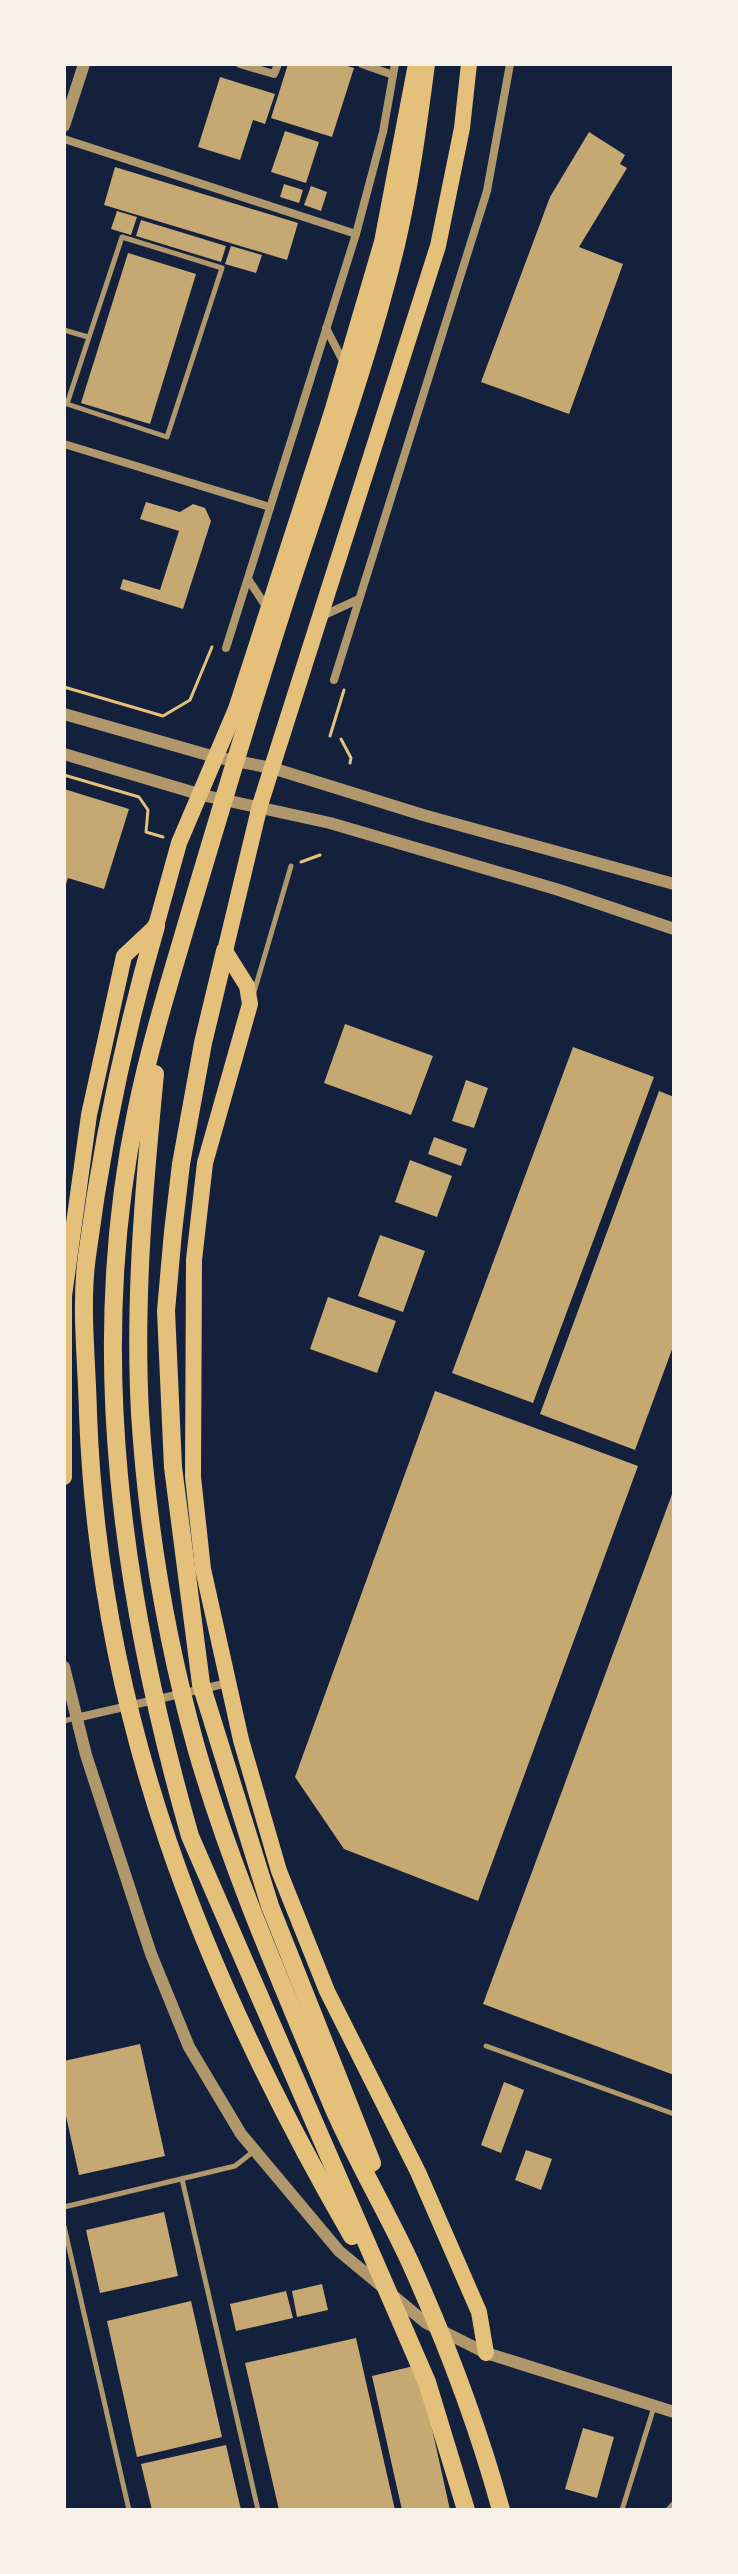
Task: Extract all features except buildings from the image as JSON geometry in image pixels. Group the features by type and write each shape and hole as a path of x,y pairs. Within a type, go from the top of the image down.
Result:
{"highway":[{"path":"399,2318 302,2150 199,1931 158,1820 129,1717 103,1589 90,1468 85,1316 87,1257 132,1008 179,843 236,709 346,365 382,242 416,64"},
{"path":"426,64 416,142 396,245 365,358 255,695 160,1014 129,1159 114,1323 116,1465 144,1645 167,1753 190,1836 427,2382 466,2510"},
{"path":"469,64 462,128 438,246 260,805 200,1058 173,1232 166,1311 173,1467 201,1684 270,1906 468,2405 501,2510"},
{"path":"64,1477 64,1296 89,1115 124,956 156,926"},
{"path":"225,951 247,986 250,1004 205,1163 194,1260 193,1477 203,1569 228,1683 279,1871 327,1991 418,2172 461,2270 479,2312 486,2353"},
{"path":"160,1014 143,1199 138,1319 140,1413 151,1525 169,1630 196,1746 228,1847 335,2110 410,2262"}],"street":[{"path":"64,126 84,64"},
{"path":"240,64 274,74 278,64"},
{"path":"362,64 393,75"},
{"path":"226,648 356,234 383,132 395,64"},
{"path":"334,680 487,191 510,64"},
{"path":"64,139 356,234"},
{"path":"326,328 346,365"},
{"path":"64,444 270,507"},
{"path":"248,579 268,610"},
{"path":"318,619 359,599"},
{"path":"64,714 215,757 272,768 423,815 674,884"},
{"path":"64,754 202,795 260,805 544,886 674,929"},
{"path":"64,1667 70,1719 151,1954 189,2047 214,2093 255,2150 339,2251 426,2323 486,2353 674,2412"},
{"path":"70,1719 228,1683"}],"lane":[{"path":"122,237 222,268 167,437 67,404 88,337 122,237"},
{"path":"64,330 88,337"},
{"path":"250,1004 291,866"},
{"path":"486,2046 674,2114"},
{"path":"64,2207 235,2166 255,2150"},
{"path":"182,2179 258,2510"},
{"path":"64,2226 129,2510"},
{"path":"622,2510 654,2406"},
{"path":"668,2510 674,2503"}],"path":[{"path":"64,687 163,716 191,695 212,646"},
{"path":"341,739 351,758 350,763"},
{"path":"64,775 139,797 148,810 146,832 170,840"}]}
